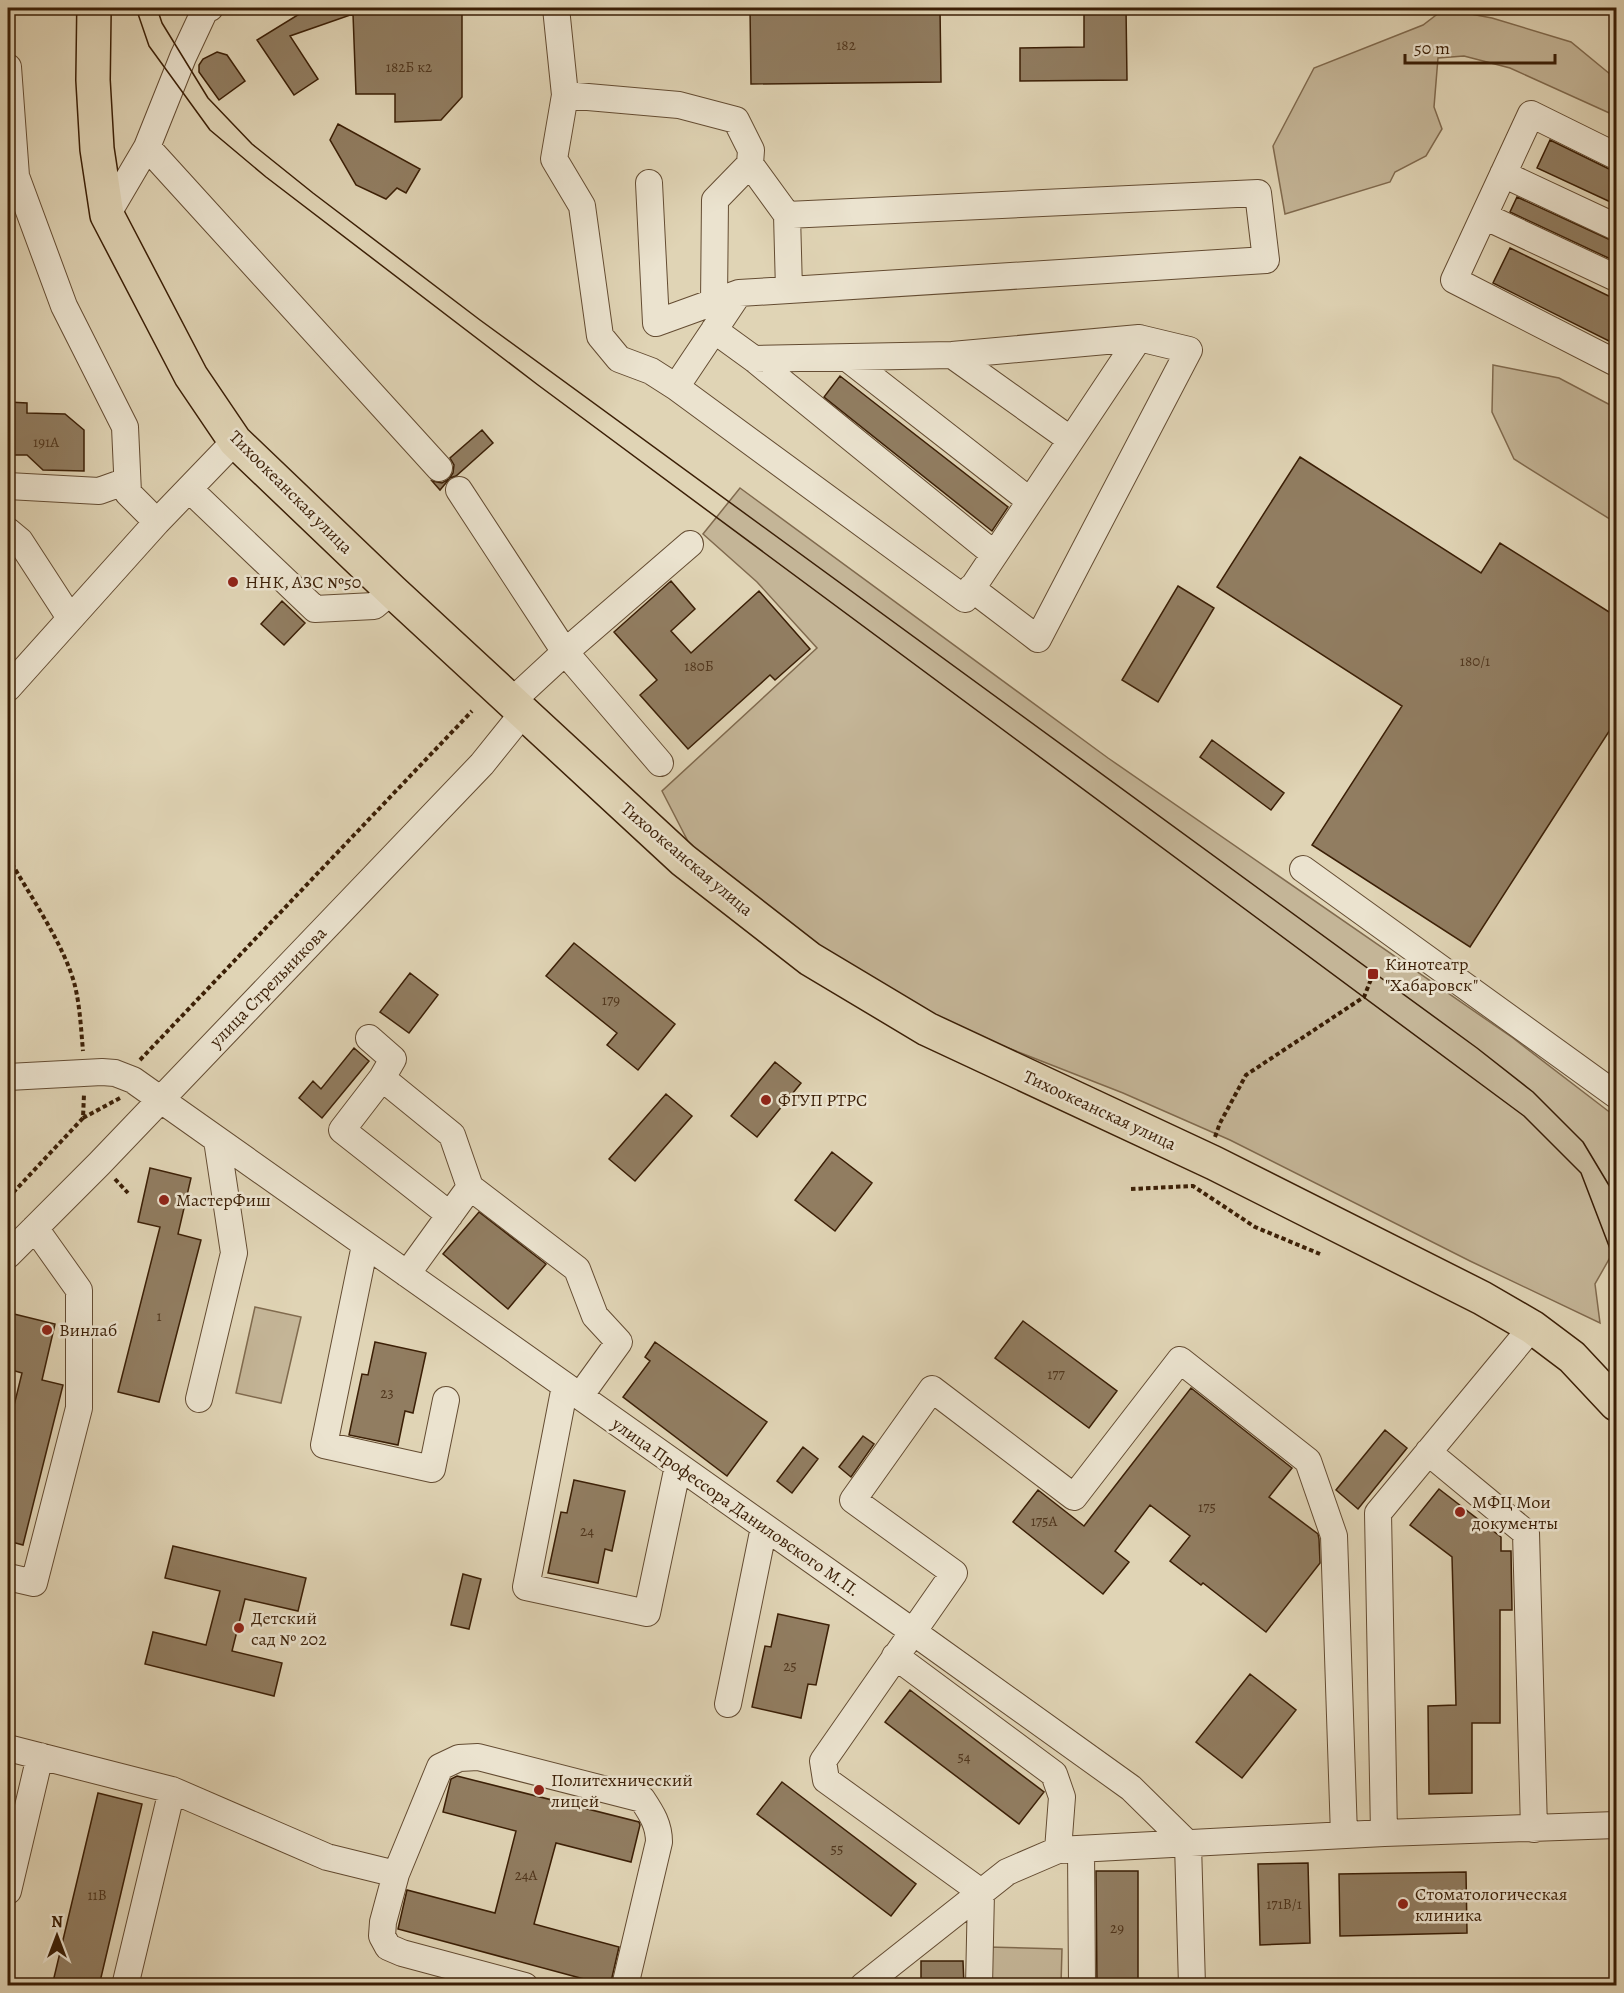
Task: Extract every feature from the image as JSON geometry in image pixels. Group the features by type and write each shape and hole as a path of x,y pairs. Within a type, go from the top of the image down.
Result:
{"main road":[{"name":"Тихоокеанская улица","path":"94,8 93,80 97,149 107,215 191,376 235,441 392,591 683,860 820,965 927,1029 1214,1163 1482,1298 1532,1327 1572,1357 1617,1404"}],"street":[{"path":"107,215 147,147 183,57 206,10 210,8"},
{"path":"556,8 565,95 554,159 582,206 600,336 619,359 651,371 676,387 965,598 1139,338"},
{"path":"8,67 12,176 64,306 125,427 128,493 157,522"},
{"path":"565,95 679,105 736,120 751,150 750,164 716,200 714,302"},
{"path":"1617,156 1531,114 1454,280 1617,363"},
{"path":"147,147 439,468"},
{"path":"750,164 787,215 789,290"},
{"path":"1503,174 1617,226"},
{"path":"649,183 656,323 739,293 1266,260 1258,193 787,215"},
{"path":"1484,216 1617,278"},
{"path":"676,387 739,293"},
{"path":"714,330 754,359 994,554"},
{"path":"754,359 952,355 1139,338 1189,350 1038,639 971,588"},
{"path":"952,355 1071,440"},
{"path":"847,358 1030,501"},
{"path":"8,688 157,522 235,441"},
{"path":"8,486 99,491 127,481"},
{"path":"189,489 315,609 374,606 392,591"},
{"path":"459,490 566,652 660,763"},
{"path":"8,531 20,541 70,618"},
{"name":"улица Стрельникова","path":"8,1255 482,764 517,707 566,652 690,544"},
{"path":"1303,869 1617,1095"},
{"path":"369,1038 393,1059 382,1078 342,1130 450,1215"},
{"path":"8,1077 109,1073 124,1077"},
{"name":"улица Профессора Даниловского М.П.","path":"124,1077 133,1080 160,1099 1131,1788 1188,1844"},
{"path":"382,1078 452,1135 470,1187 577,1269 595,1316 619,1342 573,1391 526,1587 647,1614 678,1466"},
{"path":"199,1399 234,1253 217,1140"},
{"path":"407,1274 470,1187"},
{"path":"8,1577 34,1583 79,1408 79,1290 35,1228"},
{"path":"365,1245 324,1445 432,1469 446,1400"},
{"path":"1384,1833 1378,1513 1532,1327"},
{"path":"981,1892 826,1780 824,1761 954,1573 853,1500 932,1389 1074,1497 1180,1360 1308,1461 1334,1536 1344,1835"},
{"path":"1428,1452 1526,1533 1534,1829"},
{"path":"728,1704 764,1527"},
{"path":"895,1656 1054,1774 1062,1797 1082,1986"},
{"path":"8,1748 172,1790 327,1857 396,1874"},
{"path":"8,1891 40,1756"},
{"path":"525,1986 402,1953 388,1947 382,1936 383,1922 396,1874 440,1767 459,1758 478,1757 642,1799 659,1829 659,1842 626,1986"},
{"path":"125,1986 172,1790"},
{"path":"863,1986 1007,1872 1069,1850 1384,1833 1617,1825"},
{"path":"1188,1844 1192,1986"},
{"path":"979,1986 981,1892"}],"path":[{"path":"8,1198 83,1118 122,1097 124,1077 472,711"},
{"path":"8,857 68,964 80,1012 85,1073 83,1118"},
{"path":"1214,1139 1246,1075 1364,997 1374,974"},
{"path":"1131,1189 1193,1186 1255,1227 1320,1254"}],"shaded area":[{"path":"1444,9 1492,18 1571,42 1616,79 1616,116 1510,68 1464,56 1438,58 1434,107 1442,129 1426,156 1395,172 1390,182 1285,214 1273,146 1314,68 1423,25"},
{"path":"1493,365 1559,378 1616,408 1616,523 1514,459 1492,412"},
{"path":"740,488 1108,758 1513,1038 1616,1117 1616,1250 1595,1284 1600,1323 1470,1261 1230,1140 1123,1093 962,1030 852,972 694,853 662,791 817,648 757,582 703,534"},
{"path":"255,1307 301,1317 281,1403 236,1393"},
{"path":"987,1947 1062,1949 1061,1985 986,1986"},
{"path":"311,1979 340,1985 279,1985 287,1982"}],"building":[{"path":"309,8 462,8 462,97 441,120 395,122 395,94 356,94 353,14 290,36 318,79 294,95 257,40"},
{"path":"750,8 940,8 941,82 751,84"},
{"path":"1084,8 1126,8 1127,80 1020,81 1020,48 1084,47"},
{"path":"217,52 227,55 245,81 219,100 199,72 199,65 203,59"},
{"path":"338,124 420,169 406,193 397,188 386,199 356,185 330,140"},
{"path":"1550,140 1617,171 1617,205 1537,168"},
{"path":"1517,197 1617,243 1617,262 1510,212"},
{"path":"1510,248 1617,300 1617,345 1493,283"},
{"path":"840,376 1008,507 992,531 824,397"},
{"path":"8,402 27,403 27,413 65,414 84,430 84,471 43,470 27,455 8,455"},
{"path":"482,430 493,443 456,476 450,478 440,490 432,481 442,483 449,479 454,465 450,458"},
{"path":"1300,457 1481,573 1500,543 1617,617 1617,719 1470,947 1312,845 1402,706 1217,587"},
{"path":"671,581 695,609 671,631 691,653 759,591 810,649 775,680 770,675 688,749 640,695 657,680 614,632"},
{"path":"1178,586 1214,608 1158,702 1122,680"},
{"path":"282,601 305,623 284,645 261,624"},
{"path":"1212,740 1284,793 1271,810 1200,757"},
{"path":"574,943 675,1024 638,1070 607,1045 617,1033 546,976"},
{"path":"410,973 438,995 409,1033 380,1012"},
{"path":"354,1048 369,1061 322,1118 299,1098 313,1081 321,1089"},
{"name":"ФГУП РТРС","path":"775,1062 801,1083 757,1137 731,1116"},
{"path":"666,1094 692,1116 635,1181 609,1159"},
{"path":"832,1152 872,1183 835,1231 795,1200"},
{"path":"150,1168 191,1178 178,1234 201,1240 159,1402 118,1392 160,1227 138,1222"},
{"path":"479,1212 546,1264 508,1309 443,1254"},
{"path":"14,1314 55,1324 42,1380 63,1385 23,1545 8,1541 8,1430 22,1373 8,1369 8,1343"},
{"path":"1023,1321 1117,1391 1089,1428 995,1358"},
{"path":"375,1342 426,1353 413,1413 405,1411 398,1445 349,1435 362,1374 368,1375"},
{"path":"655,1342 767,1422 727,1476 623,1397 650,1361 645,1357"},
{"path":"1191,1388 1292,1468 1269,1497 1318,1534 1320,1563 1266,1632 1203,1583 1201,1585 1170,1561 1190,1536 1150,1505 1115,1551 1129,1562 1103,1594 1013,1522 1038,1490 1084,1526"},
{"path":"1385,1430 1407,1448 1358,1509 1336,1490"},
{"path":"863,1436 874,1444 851,1477 839,1467"},
{"path":"803,1447 818,1459 792,1493 777,1481"},
{"path":"574,1480 625,1491 612,1551 605,1549 598,1583 548,1573 561,1512 567,1513"},
{"path":"1439,1489 1501,1537 1501,1551 1511,1551 1512,1610 1500,1610 1500,1723 1472,1723 1472,1793 1429,1794 1428,1706 1456,1705 1452,1557 1410,1525"},
{"path":"173,1546 306,1578 298,1611 245,1599 232,1651 282,1663 274,1696 145,1664 153,1632 206,1645 220,1591 165,1578"},
{"path":"463,1574 481,1579 469,1629 451,1625"},
{"path":"778,1614 829,1625 816,1685 808,1684 801,1718 752,1707 765,1646 771,1647"},
{"path":"1250,1674 1296,1710 1242,1778 1196,1742"},
{"path":"910,1690 1044,1792 1019,1824 885,1722"},
{"name":"Политехнический лицей","path":"457,1776 639,1822 631,1862 556,1843 534,1924 619,1947 610,1986 398,1929 407,1890 495,1913 516,1831 443,1812 451,1779"},
{"path":"782,1782 916,1884 891,1916 757,1814"},
{"path":"98,1793 142,1804 99,1986 52,1986"},
{"path":"1308,1863 1310,1943 1260,1945 1258,1864"},
{"path":"1096,1871 1138,1871 1138,1986 1097,1986"},
{"name":"Стоматологическая клиника","path":"1466,1872 1467,1933 1340,1936 1339,1874"},
{"path":"921,1961 963,1961 964,1986 921,1986"}],"tram line":[{"path":"136,8 149,46 210,130 266,177 538,385 1524,1116 1581,1173 1612,1254 1616,1305"},
{"path":"157,8 162,23 208,98 252,144 480,320 1477,1048 1533,1092 1583,1142 1616,1197"}],"place":[{"name":"ННК, АЗС №50","path":"233,582"},
{"name":"Кинотеатр \"Хабаровск\"","path":"1373,974"},
{"name":"ФГУП РТРС","path":"766,1100"},
{"name":"МастерФиш","path":"164,1200"},
{"name":"Винлаб","path":"47,1330"},
{"name":"МФЦ Мои документы","path":"1460,1512"},
{"name":"Детский сад № 202","path":"239,1628"},
{"name":"Политехнический лицей","path":"539,1790"},
{"name":"Стоматологическая клиника","path":"1403,1904"}]}
